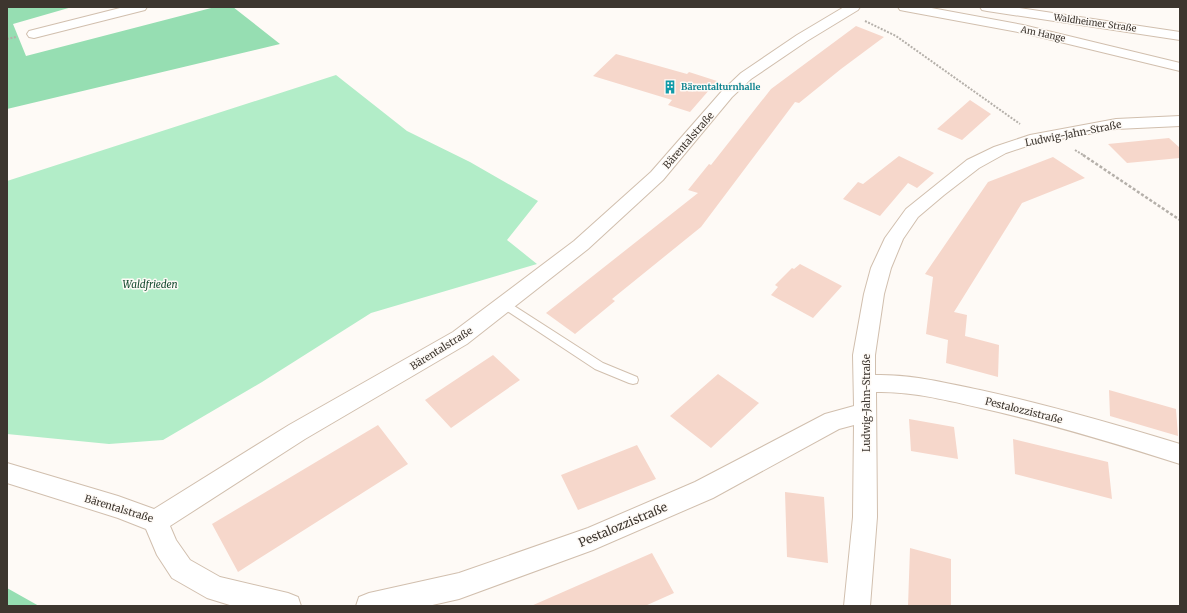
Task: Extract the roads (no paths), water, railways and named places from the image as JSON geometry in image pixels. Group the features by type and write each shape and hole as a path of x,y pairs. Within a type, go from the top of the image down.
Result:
{"street":[{"path":"34,34 140,7"},
{"name":"Am Hange","path":"905,7 1024,29 1180,67"},
{"name":"Waldheimer Straße","path":"986,7 1180,36"},
{"name":"Bärentalstraße","path":"7,474 118,507 156,521 297,432 460,338 581,245 657,176 727,94 746,76 802,38 859,14"},
{"name":"Ludwig-Jahn-Straße","path":"857,606 864,517 866,459 864,355 874,294 881,268 894,238 912,213 973,164 1000,150 1047,137 1116,124 1180,121"},
{"name":"Pestalozzistraße","path":"865,384 886,383 954,393 1045,414 1115,433 1180,454"},
{"name":"Pestalozzistraße","path":"369,606 459,586 593,538 704,490 833,420 865,413"},
{"path":"156,521 166,547 181,569 216,589 288,606"}],"lane":[{"path":"505,304 599,366 633,380"}],"place":[{"name":"Bärentalturnhalle","path":"670,87"}],"park label":[{"name":"Waldfrieden","path":"150,284"}]}
